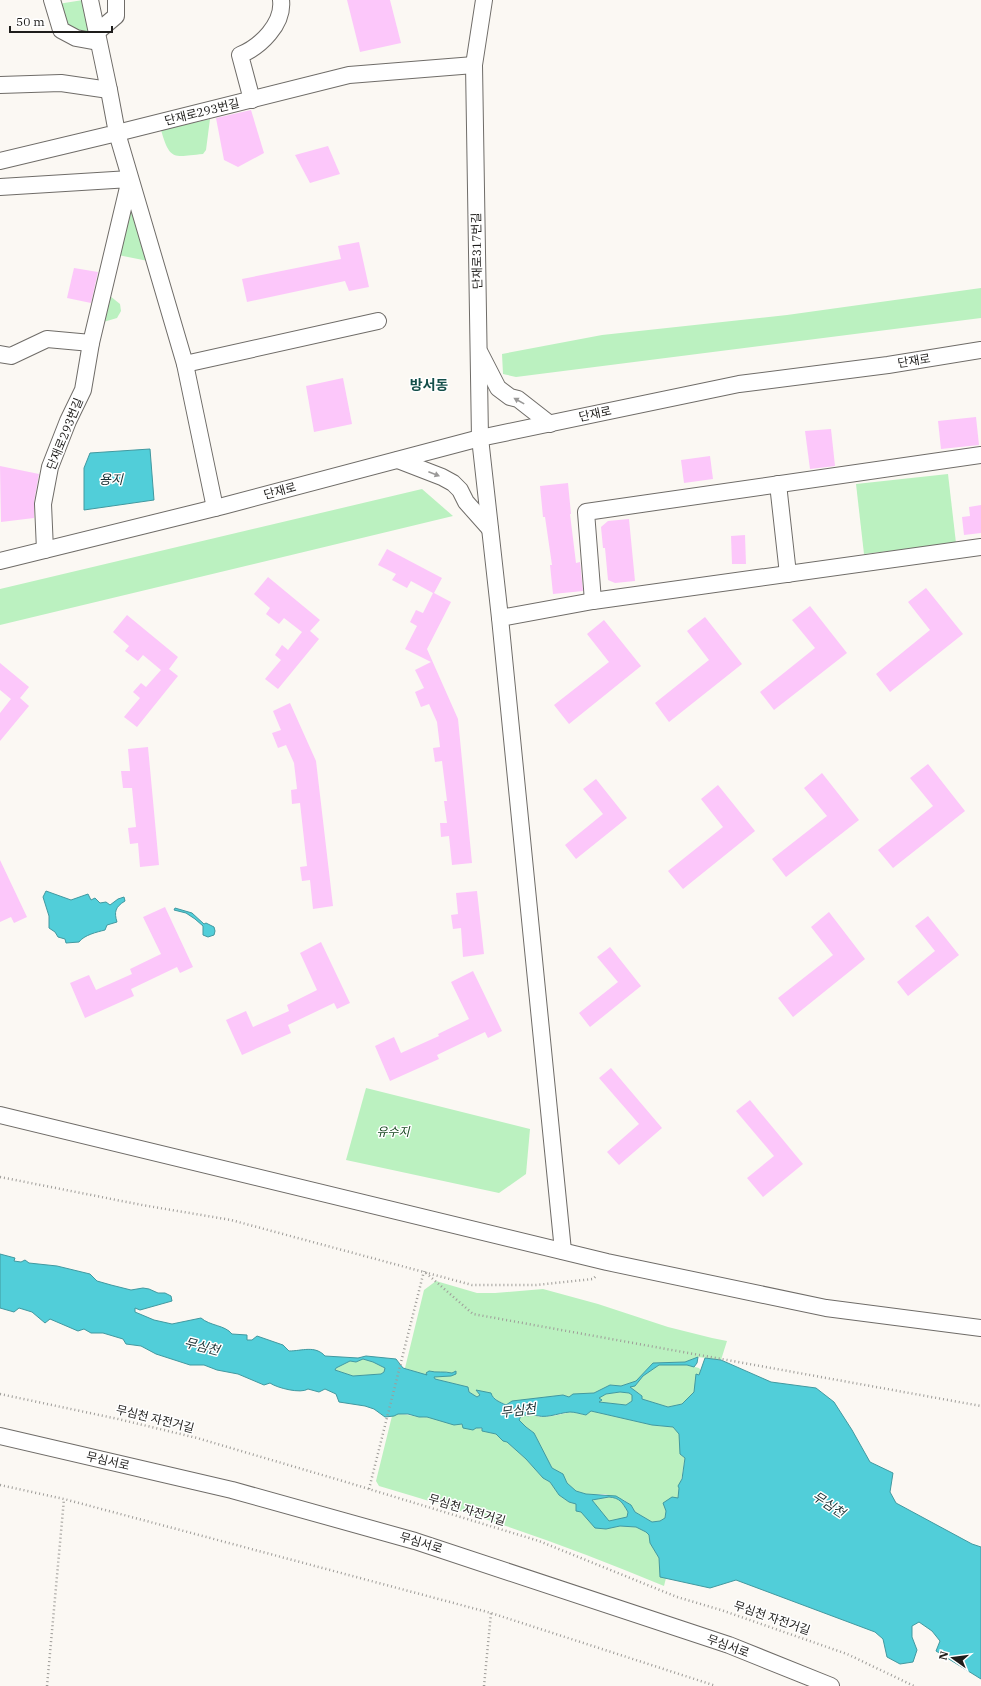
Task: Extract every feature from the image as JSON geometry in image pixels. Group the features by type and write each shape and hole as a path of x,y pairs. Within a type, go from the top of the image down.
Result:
{"street":[{"path":"52,0 61,30 76,38 98,37 116,16 116,0"},
{"path":"90,0 109,90 116,133 185,364 215,508"},
{"path":"252,100 240,55 250,51 261,42 276,24 281,0"},
{"name":"단재로317번길","path":"484,0 474,65 480,438 500,618 563,1251"},
{"name":"단재로293번길","path":"0,161 349,75 474,65"},
{"path":"0,84 61,83 109,90"},
{"path":"0,187 130,179"},
{"name":"단재로293번길","path":"46,550 43,504 50,467 68,421 83,390 91,343 130,179"},
{"path":"185,364 378,321"},
{"path":"0,354 11,356 47,339 91,343"},
{"path":"478,350 498,388 510,397 518,399 550,424"},
{"name":"단재로","path":"0,561 215,508 480,438 739,384 888,365 981,350"},
{"path":"593,601 586,512 981,455"},
{"path":"398,460 442,477 453,483 460,490 466,502 490,529"},
{"path":"778,484 788,574"},
{"path":"500,618 593,601 981,547"},
{"path":"0,1115 607,1262 826,1308 981,1328"},
{"name":"무심서로","path":"0,1436 232,1490 415,1540 729,1646 831,1686"}],"path":[{"path":"0,1177 142,1205 231,1220 472,1285 536,1285 593,1279 607,1262"},
{"path":"369,1489 424,1271"},
{"path":"424,1271 473,1314 981,1406"},
{"name":"무심천 자전거길","path":"0,1394 118,1419 197,1438 539,1541 677,1597 847,1654 914,1686"},
{"path":"0,1485 64,1499 491,1613 716,1686"},
{"path":"47,1686 64,1499"},
{"path":"484,1686 491,1613"}],"green space":[{"path":"83,0 93,31 85,33 64,24 58,4"},
{"path":"210,119 206,150 203,154 179,156 170,152 161,130"},
{"path":"130,194 148,261 118,255"},
{"path":"981,288 981,318 516,377 503,374 502,354 602,335 787,315"},
{"path":"110,296 120,304 121,311 117,318 100,323"},
{"path":"948,474 956,543 864,554 856,484"},
{"path":"422,489 453,516 0,625 0,589"},
{"name":"유수지","path":"366,1088 530,1129 526,1174 499,1193 346,1160"},
{"path":"436,1281 477,1293 543,1289 598,1304 668,1327 727,1341 721,1360 698,1357 685,1362 653,1363 636,1381 621,1386 610,1385 594,1393 569,1397 563,1395 513,1401 507,1405 498,1401 492,1396 477,1391 480,1395 477,1397 469,1392 468,1387 435,1379 433,1376 451,1376 452,1373 429,1371 428,1376 405,1368 424,1290"},
{"path":"363,1359 385,1368 384,1372 381,1374 353,1376 335,1370 336,1368 350,1361 356,1362"},
{"path":"659,1365 687,1365 699,1368 701,1371 699,1375 697,1374 694,1393 682,1404 668,1407 642,1399 642,1396 630,1387 635,1386 643,1376"},
{"path":"620,1392 629,1393 632,1395 632,1401 626,1405 599,1402 598,1398 606,1394"},
{"path":"591,1411 652,1425 673,1427 680,1434 680,1454 685,1458 678,1498 675,1498 666,1511 665,1518 660,1521 652,1522 635,1512 631,1505 624,1500 605,1494 586,1494 576,1491 567,1483 562,1474 552,1468 534,1433 519,1420 522,1414 532,1414 539,1417 571,1412 586,1415"},
{"path":"398,1414 427,1417 482,1429 482,1431 496,1434 526,1459 543,1478 550,1482 559,1495 569,1502 576,1504 587,1518 606,1529 620,1526 636,1527 646,1532 649,1535 650,1543 659,1558 660,1576 666,1578 664,1586 523,1532 379,1486 376,1481 392,1416"},
{"path":"609,1497 616,1498 622,1503 628,1512 627,1517 609,1522 592,1500"}],"water":[{"name":"용지","path":"150,449 154,500 84,510 84,468 90,453"},
{"path":"46,891 71,900 88,894 91,900 95,898 100,903 106,902 110,905 118,899 124,897 125,901 119,905 116,910 117,922 107,925 105,930 87,936 79,942 66,943 65,939 58,937 55,932 49,928 49,916 43,897"},
{"path":"175,908 192,913 204,924 206,923 214,927 214,935 208,937 203,935 203,926 186,913 174,910"},
{"name":"무심천","path":"0,1254 15,1258 14,1261 21,1262 25,1260 29,1263 57,1266 90,1274 97,1281 131,1290 143,1288 158,1293 165,1293 171,1296 172,1301 140,1310 135,1308 135,1312 154,1320 172,1324 201,1318 229,1331 232,1334 247,1335 247,1340 252,1340 257,1336 283,1345 289,1351 308,1349 317,1351 325,1356 358,1358 366,1356 396,1359 403,1368 427,1375 426,1373 429,1371 452,1373 456,1371 456,1374 451,1376 434,1377 435,1379 468,1387 469,1392 477,1397 480,1395 476,1390 491,1393 495,1399 506,1405 512,1401 563,1395 569,1397 573,1394 594,1393 610,1385 621,1386 636,1381 653,1363 685,1362 698,1357 697,1363 694,1367 687,1365 659,1365 643,1376 635,1386 630,1387 642,1396 642,1399 668,1407 682,1404 694,1392 696,1374 699,1375 705,1358 721,1360 771,1382 816,1388 834,1402 870,1462 893,1473 890,1492 896,1503 972,1544 981,1547 981,1679 936,1651 940,1641 932,1631 919,1622 912,1626 912,1637 917,1650 913,1662 900,1664 887,1657 883,1639 875,1632 736,1580 710,1588 660,1577 659,1558 650,1543 649,1535 646,1532 636,1527 620,1526 606,1529 595,1528 581,1512 576,1511 576,1504 569,1502 559,1495 550,1482 543,1478 526,1459 507,1442 503,1441 496,1434 482,1431 482,1428 476,1428 473,1430 463,1428 462,1424 454,1425 427,1417 419,1417 408,1414 398,1414 385,1417 374,1409 365,1406 339,1402 336,1394 325,1389 319,1392 308,1389 295,1391 270,1383 264,1385 238,1374 217,1370 204,1365 190,1365 156,1354 141,1346 126,1344 123,1339 103,1333 91,1333 84,1329 78,1331 50,1319 45,1323 32,1312 19,1308 14,1312 0,1308","holes":["363,1359 373,1362 385,1368 384,1372 381,1374 353,1376 335,1370 336,1368 350,1361 356,1362","620,1392 629,1393 632,1395 632,1401 626,1405 599,1402 602,1400 599,1398 606,1394","591,1411 652,1425 673,1427 679,1434 680,1454 685,1458 682,1479 678,1486 678,1498 672,1497 663,1503 666,1511 665,1518 660,1521 652,1522 635,1512 631,1505 616,1496 586,1494 576,1491 567,1483 563,1474 552,1468 534,1433 519,1420 522,1414 528,1416 532,1414 537,1416 546,1416 570,1412 586,1415","609,1497 618,1500 628,1512 627,1517 609,1521 592,1500"]}],"building":[{"path":"347,0 390,0 401,43 360,52"},
{"path":"251,110 264,153 238,167 224,160 216,118"},
{"path":"328,146 340,174 310,183 295,155"},
{"path":"359,242 369,287 349,291 345,281 247,302 242,279 341,259 338,246"},
{"path":"74,268 98,272 91,303 67,298"},
{"path":"343,378 352,424 314,432 306,386"},
{"path":"976,417 979,445 941,449 938,421"},
{"path":"831,429 835,466 810,469 805,431"},
{"path":"710,456 713,479 684,483 681,460"},
{"path":"0,466 39,474 34,502 34,518 1,522"},
{"path":"568,483 576,563 580,562 583,591 553,594 550,565 552,565 545,517 543,517 540,486"},
{"path":"981,505 981,533 964,535 962,517 970,516 969,507"},
{"path":"629,519 635,581 615,583 608,580 605,548 603,548 601,527 608,521"},
{"path":"745,535 746,564 732,564 731,536"},
{"path":"387,549 442,578 434,593 451,602 427,649 458,719 472,863 452,865 449,836 441,837 440,823 447,823 444,801 447,801 442,761 435,762 433,748 440,747 437,722 429,704 421,707 415,692 424,688 415,670 431,662 405,649 417,626 410,622 416,610 423,613 433,593 411,581 407,588 392,580 396,574 378,565"},
{"path":"268,577 320,620 310,631 319,639 278,689 265,679 281,660 275,655 282,645 288,650 302,632 284,618 279,624 266,614 270,608 254,594"},
{"path":"926,588 963,634 890,692 876,674 930,630 908,602"},
{"path":"810,606 847,653 774,710 760,692 815,648 792,620"},
{"path":"127,615 178,657 169,669 178,676 137,727 124,717 140,698 133,692 141,683 146,687 161,670 143,655 138,661 125,651 129,646 113,632"},
{"path":"705,617 742,664 669,722 655,703 709,660 687,631"},
{"path":"604,620 641,666 569,724 554,705 609,662 587,634"},
{"path":"0,663 29,687 20,698 29,706 0,741 0,713 11,699 0,690"},
{"path":"290,703 316,761 333,906 313,909 310,880 302,881 300,867 307,866 300,803 292,804 291,790 297,789 294,763 286,745 278,748 272,733 281,730 273,711"},
{"path":"148,747 159,865 140,867 138,843 130,844 128,828 136,827 132,788 123,788 121,771 130,771 128,749"},
{"path":"928,764 965,811 893,868 878,850 933,806 910,778"},
{"path":"822,773 859,820 786,877 772,859 827,816 804,788"},
{"path":"596,779 627,818 576,859 565,845 603,814 583,789"},
{"path":"718,785 755,831 683,889 668,871 723,827 701,799"},
{"path":"0,860 27,917 14,923 11,917 0,922"},
{"path":"477,891 484,954 463,957 461,928 453,929 451,915 458,914 456,893"},
{"path":"165,907 193,967 180,973 177,967 131,989 134,996 85,1018 70,983 89,975 96,990 132,974 130,969 161,954 143,917"},
{"path":"829,912 865,959 793,1017 778,998 833,955 811,927"},
{"path":"928,916 959,955 908,996 897,982 935,951 915,926"},
{"path":"321,942 350,1003 337,1009 334,1003 288,1025 291,1033 242,1055 226,1020 246,1011 253,1027 289,1011 287,1005 317,990 300,953"},
{"path":"610,947 641,986 590,1027 579,1013 618,982 597,957"},
{"path":"473,971 502,1031 488,1038 485,1032 437,1055 439,1059 390,1081 375,1046 394,1037 401,1053 439,1036 438,1034 469,1019 451,982"},
{"path":"611,1068 662,1128 619,1165 607,1152 639,1124 599,1078"},
{"path":"750,1100 803,1164 763,1197 747,1178 774,1156 736,1111"}],"district":[{"name":"방서동","path":"429,385"}]}
